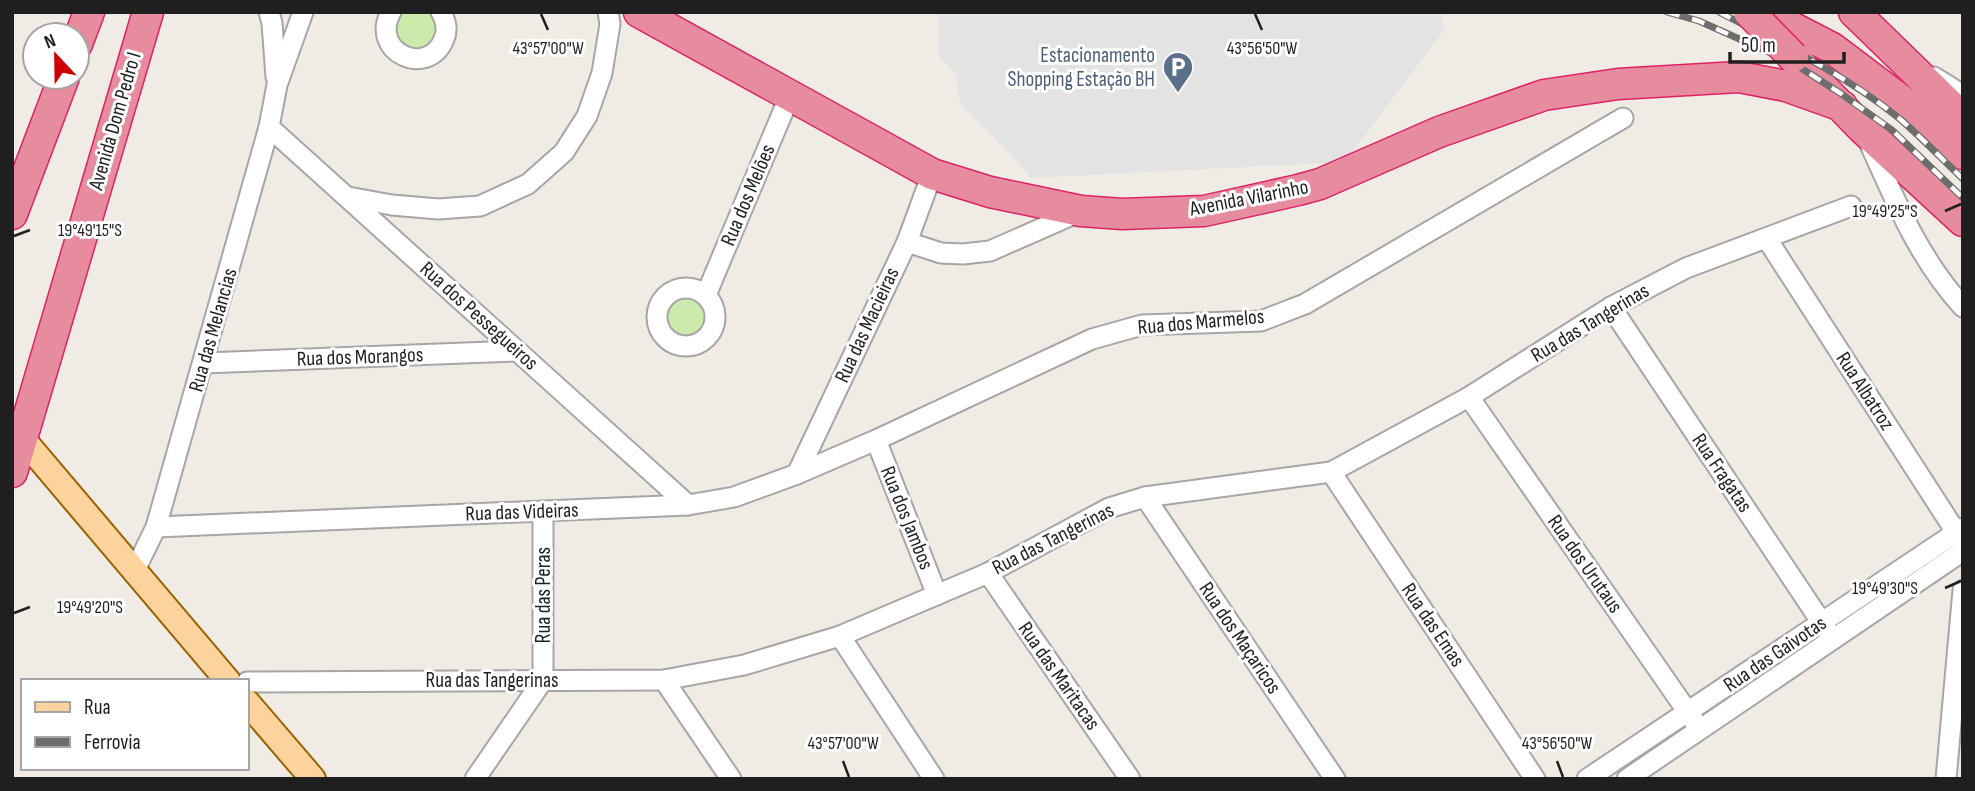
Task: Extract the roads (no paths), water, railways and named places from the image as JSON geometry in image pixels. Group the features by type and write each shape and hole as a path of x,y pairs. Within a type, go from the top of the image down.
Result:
{"highway":[{"name":"Avenida Dom Pedro I","path":"22,459 148,12"},
{"name":"Avenida Vilarinho","path":"639,12 932,174 990,192 1082,211 1122,214 1204,211 1298,190 1320,184 1439,132 1544,95 1618,85 1740,77 1786,86 1842,106"},
{"path":"1854,12 1963,118"},
{"path":"1761,15 1793,57 1863,128 1963,221"},
{"path":"1761,15 1832,48 1914,110 1963,154"},
{"path":"12,214 59,91"}],"main road":[{"path":"22,459 135,570 226,679"},
{"path":"248,703 313,779"}],"street":[{"name":"Rua das Melancias","path":"270,12 277,85"},
{"name":"Rua das Melancias","path":"135,570 156,527 269,127 277,85 303,12"},
{"path":"391,12 386,23 388,40 399,54 415,59 432,55 443,42 446,25 441,12"},
{"path":"348,197 392,205 438,209 480,206 528,184 564,152 587,116 602,73 609,18 627,12"},
{"path":"1895,53 1963,95"},
{"name":"Rua dos Melões","path":"706,295 790,95"},
{"name":"Rua dos Marmelos","path":"876,440 1092,339 1142,325 1261,321 1305,304 1623,118"},
{"name":"Rua dos Pessegueiros","path":"269,127 688,505"},
{"path":"1863,128 1908,228 1926,260 1963,307"},
{"name":"Rua das Macieiras","path":"797,474 906,242 932,174"},
{"name":"Rua das Tangerinas","path":"248,682 664,680 744,665 840,636 937,595 988,573 1109,508 1145,498 1331,472 1469,397 1611,307 1686,268 1851,206"},
{"path":"906,242 941,253 990,251 1082,211"},
{"name":"Rua Albatroz","path":"1767,239 1961,539"},
{"name":"Rua Fragatas","path":"1611,307 1827,631"},
{"name":"Rua dos Morangos","path":"204,363 517,351"},
{"name":"Rua dos Urutaus","path":"1469,397 1700,730"},
{"name":"Rua das Videiras","path":"156,527 688,505 734,497 797,474 876,440"},
{"name":"Rua dos Jambos","path":"876,440 937,595"},
{"name":"Rua das Emas","path":"1331,472 1535,779"},
{"name":"Rua dos Maçaricos","path":"1145,498 1335,779"},
{"name":"Rua das Peras","path":"543,511 543,680"},
{"name":"Rua das Gaivotas","path":"1627,779 1700,730 1827,631 1961,539"},
{"name":"Rua das Maritacas","path":"988,573 1130,779"},
{"path":"1946,779 1963,590"},
{"name":"Rua das Gaivotas","path":"1587,779 1688,712 1827,631"},
{"path":"840,636 934,779"},
{"path":"477,778 543,680"},
{"path":"664,680 731,779"}],"railway":[{"path":"1667,12 1699,21 1793,63 1892,130 1963,198"},
{"path":"1719,12 1858,88 1900,119 1963,179"}],"place":[{"name":"Estacionamento Shopping Estação BH","path":"1178,94"}]}
